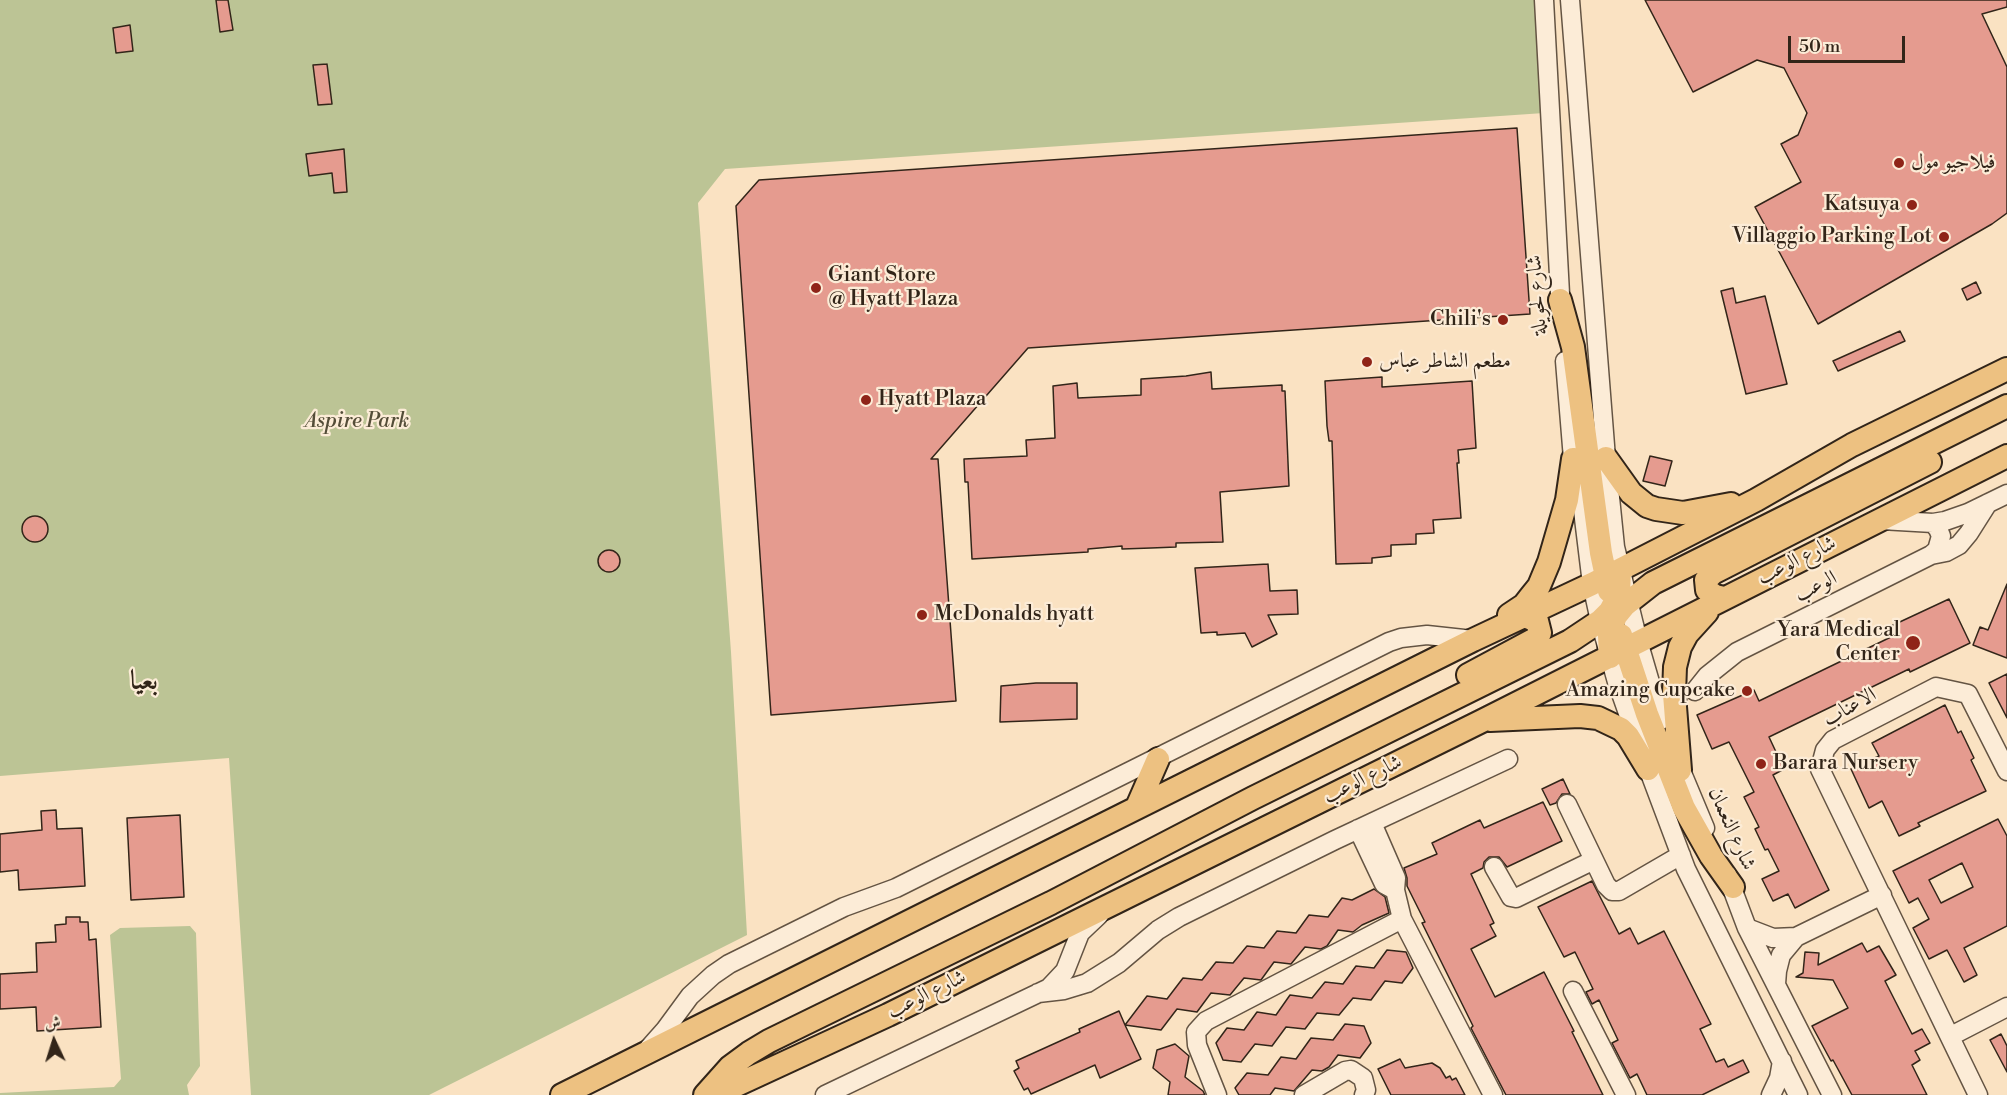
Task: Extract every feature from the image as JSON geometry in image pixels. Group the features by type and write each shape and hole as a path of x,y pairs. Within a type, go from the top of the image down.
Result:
{"main road":[{"path":"1560,300 1573,347 1606,577 1602,593 1614,612 1647,714 1684,808 1711,856 1733,888"},
{"path":"562,1095 1473,640 1606,577 1756,500 1852,445 2007,369"},
{"path":"705,1095 730,1067 759,1047 1051,903 1252,798 1557,648 1614,612 1653,583 2007,406"},
{"path":"1724,597 1715,596 1707,590 1706,580 1713,573 1925,464 1952,446 1973,423"},
{"name":"شارع الوعب","path":"715,1095 888,1015 1482,721 2007,456"},
{"path":"1606,458 1631,494 1647,506 1656,509 1674,513 1692,512 1756,500"},
{"path":"1473,640 1524,605 1539,586 1549,562 1561,520 1573,459"},
{"path":"1680,770 1674,688 1677,656 1687,634 1724,597"},
{"path":"1051,903 1072,881 1095,863 1532,642 1540,633 1539,627 1537,621 1525,616"},
{"path":"1482,721 1580,716 1598,718 1621,729 1628,736 1648,769"},
{"path":"1137,807 1158,759"}],"street":[{"path":"1544,6 1571,5 1615,547 1606,577 1614,612"},
{"name":"شارع لحويلة","path":"1544,6 1560,300 1573,459 1582,502 1606,577"},
{"path":"1881,520 1933,523 1956,518 2007,494"},
{"name":"الوعب","path":"1695,691 1707,676 1737,652 1931,555 1946,552 1959,545 1988,503"},
{"path":"1931,555 1937,550 1941,536 1933,523"},
{"path":"631,1062 660,1036 699,986 729,964 844,907 896,888 1389,642 1401,638 1428,635 1473,640"},
{"path":"1624,648 1648,769 1686,869 1798,1095"},
{"name":"شارع النعمان","path":"1624,648 1656,707 1680,770 1733,888 1747,928 1832,1095"},
{"name":"الاعناب","path":"1978,1095 1820,769 1825,750 1833,740 1936,687 1968,694 2007,771"},
{"path":"1038,993 1087,983 1108,971 1158,930 1179,917 1508,759"},
{"path":"1567,804 1606,885 1612,891 1619,891 1681,855"},
{"path":"1365,826 1396,878 1395,890 1402,919 1493,1095"},
{"path":"1494,867 1511,897 1520,898 1594,860"},
{"path":"1747,928 1773,938 1796,937 1882,895"},
{"path":"825,1095 1049,988 1058,980 1080,933 1111,904"},
{"path":"1217,1095 1197,1045 1196,1032 1206,1021 1402,919"},
{"path":"1776,984 1781,956 1796,937"},
{"path":"1069,960 1077,970 1083,972 1108,971"},
{"path":"1573,991 1626,1095"},
{"path":"1951,1036 2007,1007"},
{"path":"1771,1095 1779,1078 1782,1062"},
{"path":"1304,1095 1345,1071 1351,1070 1363,1078 1366,1090 1364,1095"}],"green space":[{"name":"Aspire Park","path":"0,0 1537,0 1544,113 725,169 698,203 731,652 747,935 429,1095 251,1095 229,758 0,776"},
{"path":"190,926 196,933 200,1066 187,1085 189,1095 0,1095 0,1093 114,1087 121,1079 110,935 120,928"}],"building":[{"path":"216,0 228,0 233,30 220,32"},
{"name":"فيلاجيو مول","path":"1645,0 2007,0 2007,7 1982,14 2007,67 2007,213 1992,224 1818,324 1755,207 1801,182 1781,144 1798,135 1807,113 1784,68 1757,60 1693,92"},
{"path":"130,25 133,51 116,53 113,28"},
{"path":"327,64 332,104 318,105 313,65"},
{"name":"Hyatt Plaza","path":"1517,128 1530,314 1028,348 931,459 938,459 956,701 771,715 736,206 759,180"},
{"path":"344,149 347,192 334,193 332,173 309,176 306,154"},
{"path":"1976,282 1981,293 1967,300 1962,289"},
{"path":"1733,288 1736,303 1765,296 1787,384 1746,394 1721,291"},
{"path":"1900,331 1905,341 1838,371 1833,361"},
{"path":"1211,372 1212,389 1282,385 1282,391 1285,391 1289,486 1220,492 1223,542 1176,543 1176,547 1151,548 1122,549 1122,546 1088,549 1088,552 972,559 968,482 965,482 964,459 1027,456 1026,440 1055,438 1053,386 1077,383 1078,398 1141,395 1141,379"},
{"path":"1382,377 1382,387 1472,381 1476,448 1458,450 1461,518 1433,520 1434,533 1416,534 1416,544 1391,545 1391,556 1372,558 1372,563 1336,564 1332,441 1329,441 1327,426 1325,381"},
{"path":"1650,456 1672,461 1665,486 1643,481"},
{"path":"35,516 44,520 48,529 44,538 35,542 26,538 22,529 26,520"},
{"path":"609,550 617,553 620,561 617,569 609,572 601,569 598,561 601,553"},
{"path":"1268,564 1270,591 1297,590 1298,614 1268,615 1277,634 1252,647 1245,633 1217,635 1217,632 1201,633 1195,568"},
{"path":"2007,584 2007,658 1973,645 1980,627 1988,630"},
{"path":"1949,599 1970,643 1910,672 1909,669 1769,737 1784,769 1773,775 1829,890 1795,908 1788,894 1773,901 1762,879 1779,871 1755,829 1759,827 1744,797 1754,792 1729,742 1712,749 1697,715 1754,690 1759,701 1893,636 1889,627"},
{"path":"2007,674 2007,718 1989,683"},
{"path":"1077,683 1077,719 1000,722 1001,686"},
{"path":"1945,705 1958,733 1961,731 1974,758 1971,760 1986,791 1918,823 1920,826 1899,836 1882,801 1869,808 1851,769 1879,756 1872,743"},
{"path":"1563,779 1570,794 1562,794 1556,803 1550,805 1542,789"},
{"path":"1543,802 1562,841 1507,867 1499,857 1489,857 1484,862 1483,868 1471,874 1494,923 1490,925 1496,936 1471,949 1495,997 1544,972 1603,1095 1506,1095 1471,1028 1473,1026 1422,923 1425,922 1407,886 1404,868 1437,854 1432,843 1480,820 1484,828"},
{"path":"56,810 57,829 82,828 85,886 19,890 18,870 0,872 0,834 42,830 41,811"},
{"path":"180,815 184,897 131,900 127,818"},
{"path":"1998,819 2007,836 2007,926 1964,948 1977,975 1964,982 1947,950 1929,959 1913,928 1929,919 1918,898 1909,903 1893,871","holes":["1962,863 1973,887 1941,903 1929,880"]},
{"path":"1592,881 1619,934 1630,928 1638,944 1664,931 1711,1024 1700,1029 1716,1062 1724,1059 1728,1067 1743,1060 1749,1072 1702,1095 1647,1095 1637,1074 1630,1078 1612,1043 1618,1040 1599,1000 1592,1004 1586,992 1593,989 1575,952 1564,957 1538,907"},
{"path":"1374,889 1385,897 1389,913 1362,925 1353,932 1338,930 1327,946 1321,949 1305,947 1291,964 1274,962 1261,980 1244,978 1230,995 1211,993 1197,1012 1177,1009 1161,1030 1125,1025 1147,996 1167,999 1183,978 1202,980 1216,962 1233,963 1247,946 1264,948 1277,931 1296,933 1309,915 1328,917 1342,898 1352,900"},
{"path":"66,917 80,917 80,922 88,922 89,940 96,939 101,1027 37,1031 36,1007 0,1009 0,974 37,972 36,943 56,942 55,925 66,924"},
{"path":"1862,943 1867,952 1879,946 1896,975 1885,981 1912,1034 1922,1029 1930,1043 1915,1051 1920,1060 1912,1065 1927,1095 1852,1095 1812,1026 1848,1008 1833,980 1796,977 1803,973 1805,952 1819,953 1818,965"},
{"path":"1387,950 1406,952 1413,968 1402,983 1385,981 1371,1000 1353,998 1339,1015 1317,1013 1305,1029 1286,1027 1272,1046 1255,1044 1241,1062 1223,1060 1216,1043 1227,1028 1244,1030 1257,1012 1276,1015 1290,995 1312,998 1325,982 1343,984 1356,966 1374,968"},
{"path":"1119,1011 1141,1059 1100,1078 1095,1065 1031,1094 1028,1088 1024,1090 1014,1071 1019,1068 1016,1061 1080,1032 1079,1029"},
{"path":"1345,1024 1364,1026 1371,1043 1360,1058 1338,1055 1329,1067 1322,1071 1312,1070 1294,1091 1275,1088 1270,1095 1239,1095 1235,1088 1247,1073 1268,1075 1281,1057 1296,1059 1311,1038 1333,1040"},
{"path":"2001,1034 2007,1046 2007,1072 1990,1040"},
{"path":"1175,1044 1189,1056 1185,1077 1205,1095 1168,1095 1170,1082 1153,1068 1157,1050"},
{"path":"1400,1059 1405,1068 1432,1063 1440,1068 1446,1078 1450,1076 1452,1080 1456,1078 1465,1095 1391,1095 1378,1069"}],"place":[{"name":"فيلاجيو مول","path":"1899,163"},
{"name":"Katsuya","path":"1912,205"},
{"name":"Villaggio Parking Lot","path":"1944,237"},
{"name":"Giant Store @ Hyatt Plaza","path":"816,288"},
{"name":"Chili's","path":"1503,320"},
{"name":"مطعم الشاطر عباس","path":"1367,362"},
{"name":"Hyatt Plaza","path":"866,400"},
{"name":"McDonalds hyatt","path":"922,615"},
{"name":"Yara Medical Center","path":"1913,643"},
{"name":"Amazing Cupcake","path":"1747,691"},
{"name":"Barara Nursery","path":"1761,764"}],"district":[{"name":"بعيا","path":"144,683"}]}
